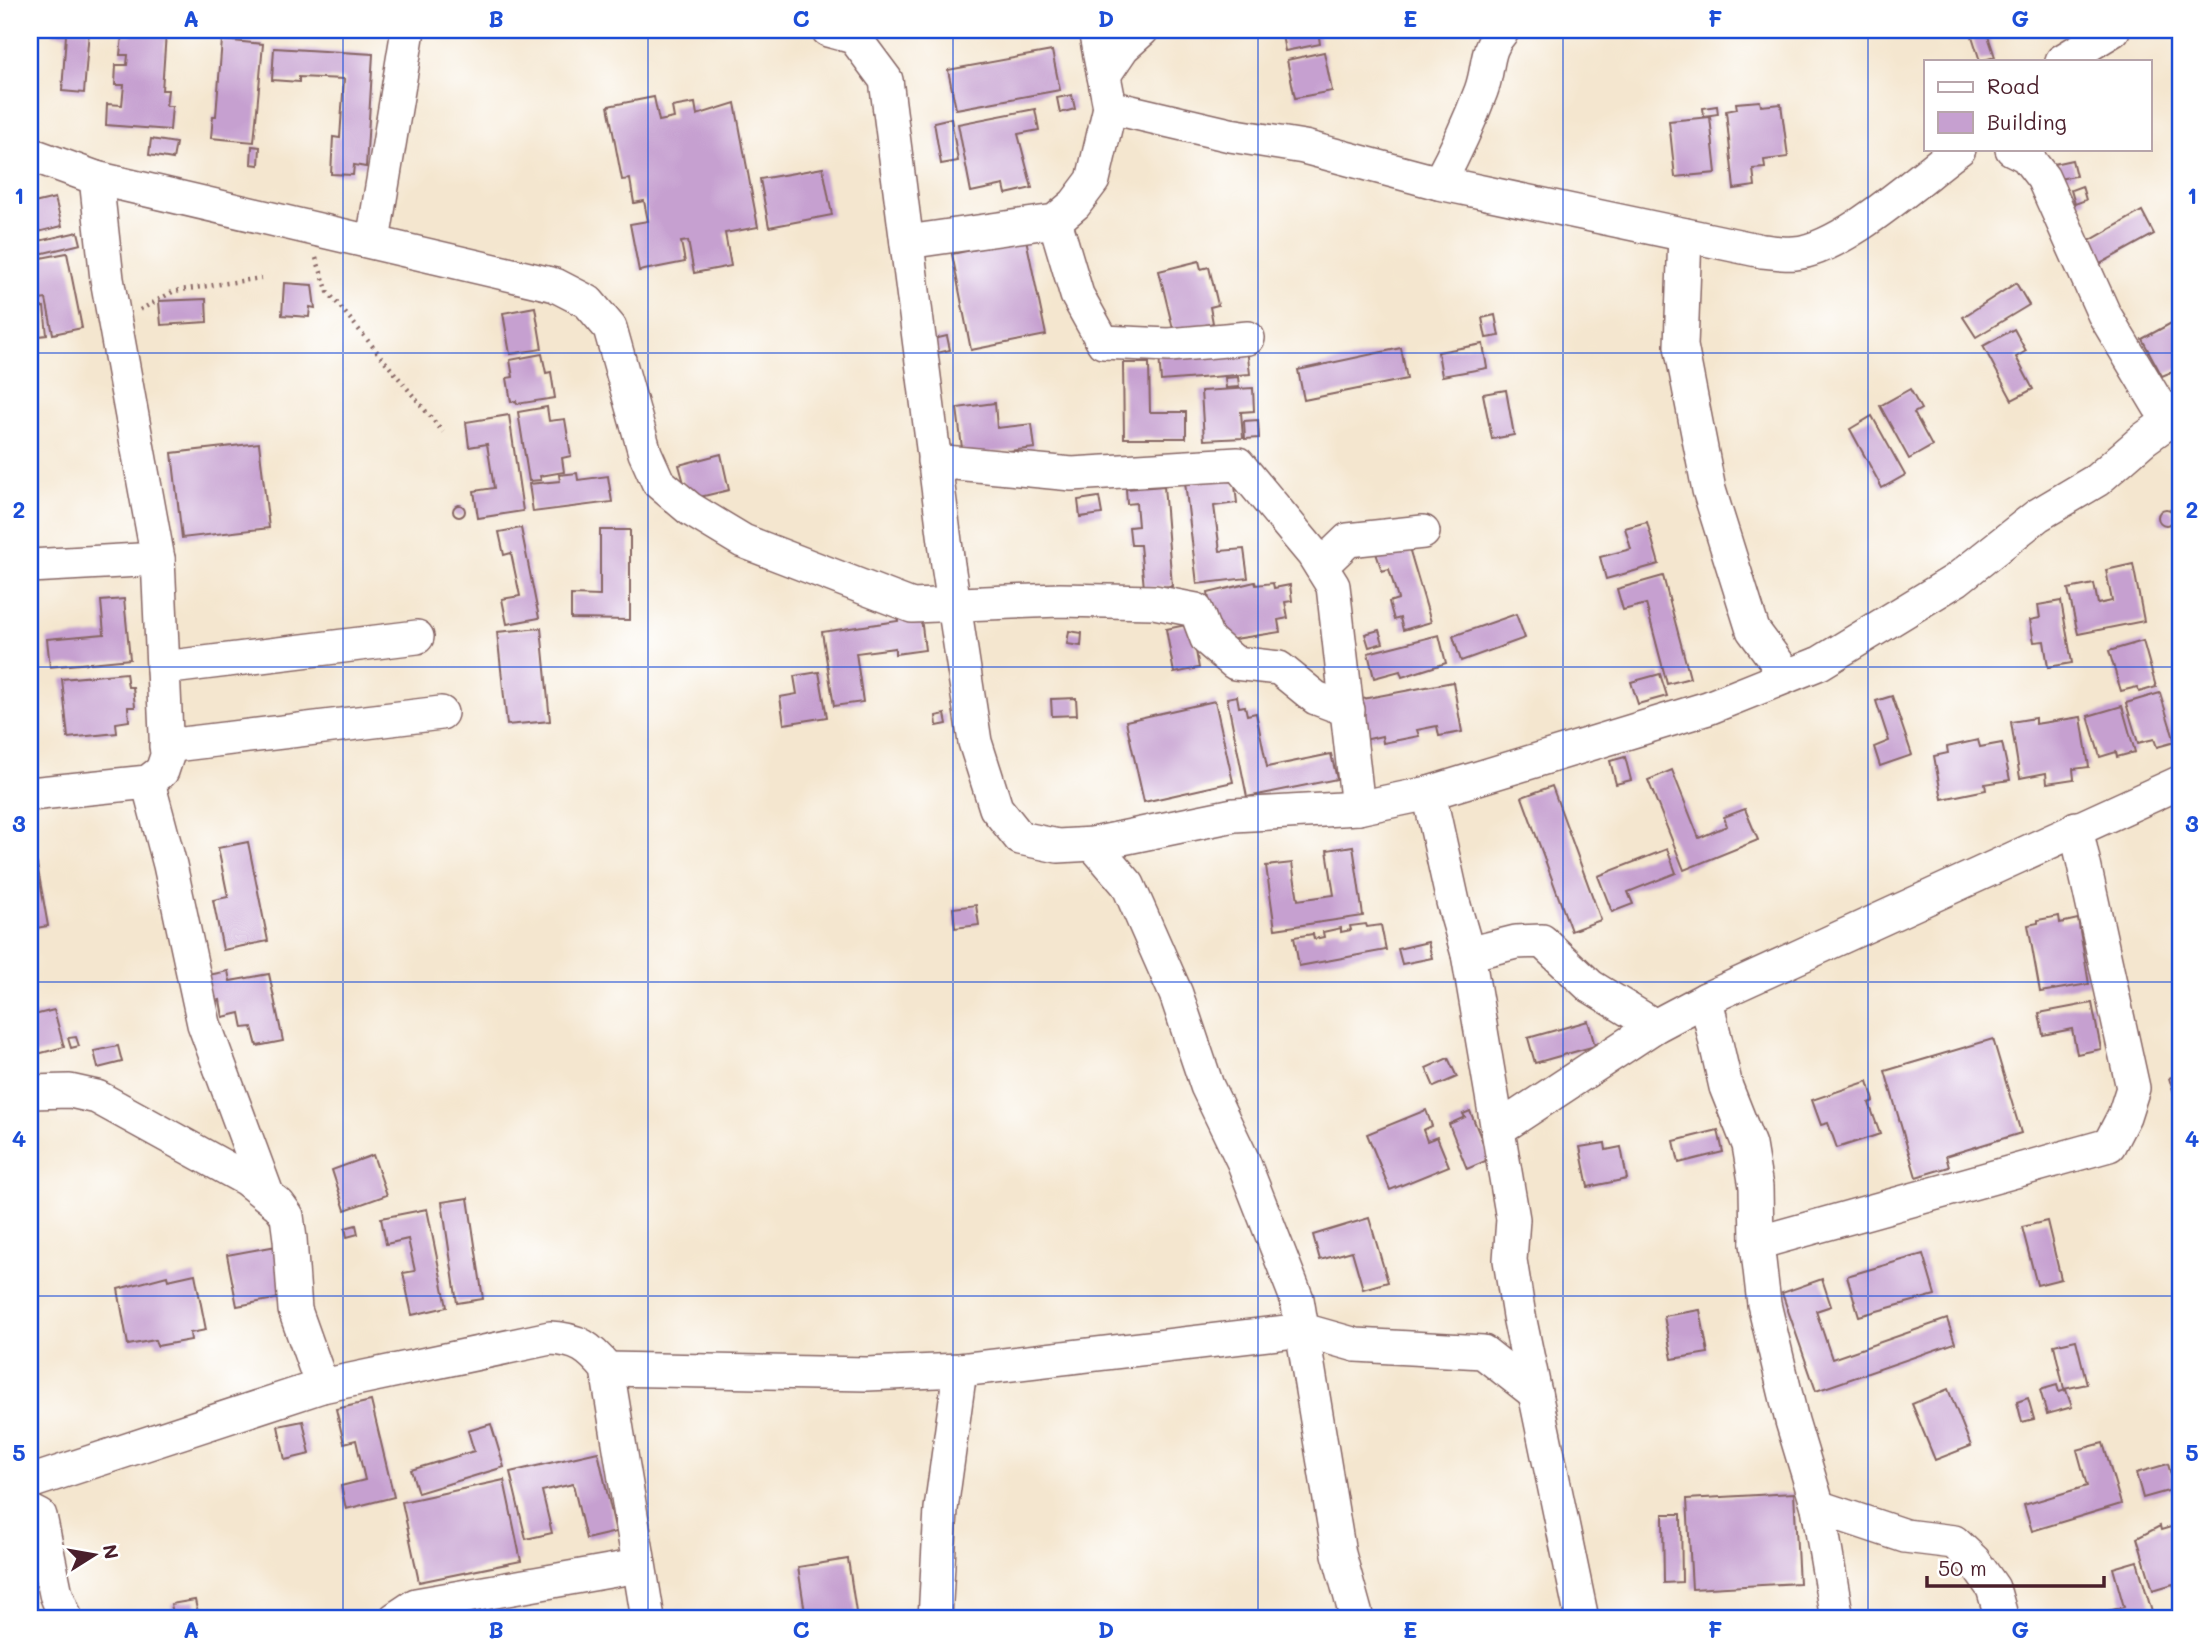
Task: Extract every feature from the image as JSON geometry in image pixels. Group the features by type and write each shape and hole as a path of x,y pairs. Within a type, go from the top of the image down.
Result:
{"street":[{"path":"373,241 408,30"},
{"path":"828,30 854,37 886,80 934,461 975,741 996,808 1020,838 1058,846 1093,844 1234,816 1358,808 1429,793 1696,712 1820,663 1956,580 2038,515 2096,480 2144,439 2181,413"},
{"path":"907,242 1055,221 1075,204 1093,180 1110,107 1095,30"},
{"path":"1104,75 1123,47 1142,30"},
{"path":"2064,60 2113,30"},
{"path":"1439,183 1462,140 1483,87 1492,34"},
{"path":"1110,107 1230,135 1304,147 1439,183 1762,251 1795,253 1819,247 1846,233 1958,150"},
{"path":"2014,150 2026,156 2043,178 2105,314 2159,406 2181,413"},
{"path":"30,154 96,178 305,224 555,285 588,302 610,328 649,466 659,482 690,509 743,541 825,575 912,606 1060,600 1154,603 1196,610 1207,639 1235,663 1279,668 1316,698 1348,710"},
{"path":"30,794 148,782 162,771 166,746 158,559 101,236 96,178"},
{"path":"1055,221 1077,295 1103,342 1169,345 1248,338"},
{"path":"1685,234 1681,346 1709,490 1753,629 1787,676"},
{"path":"934,461 1072,474 1238,464 1321,566 1333,586 1358,808"},
{"path":"1321,566 1348,540 1423,532"},
{"path":"30,566 158,559"},
{"path":"163,668 416,637"},
{"path":"166,746 441,713"},
{"path":"148,782 170,865 204,1024 267,1194"},
{"path":"1500,1128 1655,1026 1706,999 2181,782"},
{"path":"1429,793 1453,902 1468,954 1500,1128 1513,1219 1510,1260 1581,1619"},
{"path":"1757,1243 2109,1145 2124,1116 2133,1088 2076,828"},
{"path":"1093,844 1128,885 1176,994 1207,1086 1243,1161 1297,1299 1339,1555 1357,1619"},
{"path":"1468,954 1516,942 1542,941 1590,986 1655,1026"},
{"path":"1706,999 1726,1087 1749,1145 1756,1187 1757,1243 1764,1304 1792,1420 1818,1507 1837,1619"},
{"path":"30,1092 70,1091 97,1097 267,1194 287,1216 295,1310 322,1386"},
{"path":"607,1369 867,1374 960,1370 1303,1330 1356,1345 1483,1352 1535,1393"},
{"path":"30,1482 322,1386 550,1339 570,1339 590,1349 607,1369 648,1619"},
{"path":"935,1619 941,1509 960,1370"},
{"path":"1818,1507 1905,1536 1954,1542 1975,1561 1993,1588 2002,1619"},
{"path":"30,1511 40,1516 56,1594 66,1619"},
{"path":"395,1619 416,1605 638,1566"}],"path":[{"path":"305,224 328,292 443,432"},
{"path":"118,328 148,304 174,291 261,278"}],"building":[{"path":"53,30 89,30 84,93 62,91 66,35 53,34"},
{"path":"132,30 166,33 162,90 168,90 166,106 172,106 170,130 106,125 107,104 122,105 124,85 115,85 116,65 127,65 128,55 120,55 122,35 132,35"},
{"path":"1281,30 1318,30 1320,44 1285,51"},
{"path":"1986,30 1995,57 1980,60 1971,33"},
{"path":"222,40 263,44 254,142 211,138 213,116 216,116"},
{"path":"274,48 373,54 366,167 354,165 353,175 331,174 333,137 340,138 344,79 299,77 299,82 272,80"},
{"path":"1052,51 1060,90 956,109 948,70"},
{"path":"1324,52 1332,91 1295,98 1287,60"},
{"path":"1072,95 1075,109 1060,113 1057,98"},
{"path":"654,97 659,121 674,118 672,107 695,103 697,115 735,103 758,227 725,233 731,266 694,273 688,241 681,242 685,262 639,271 630,224 648,221 644,201 634,203 630,179 622,180 608,106"},
{"path":"1760,101 1761,106 1781,104 1788,157 1764,160 1765,168 1753,169 1755,186 1734,189 1726,111 1737,109 1736,103"},
{"path":"1717,106 1718,114 1704,116 1703,108"},
{"path":"1035,109 1039,130 1018,134 1032,188 1006,194 1004,185 971,192 958,124"},
{"path":"1710,117 1716,173 1675,177 1669,121"},
{"path":"951,118 958,161 941,164 934,122"},
{"path":"151,139 176,143 173,159 149,155"},
{"path":"252,146 260,147 259,165 251,164"},
{"path":"2072,160 2076,176 2052,180 2049,165"},
{"path":"823,168 832,215 769,227 760,179"},
{"path":"2082,186 2086,200 2075,204 2071,190"},
{"path":"32,195 34,203 55,198 62,226 30,234"},
{"path":"2142,211 2154,234 2098,265 2086,243"},
{"path":"78,232 81,244 31,256 30,243"},
{"path":"1026,239 1046,335 971,350 952,254"},
{"path":"67,253 82,328 53,334 46,299 32,301 30,260"},
{"path":"1199,261 1201,269 1209,267 1218,305 1210,307 1213,323 1174,333 1159,271"},
{"path":"284,283 312,285 315,308 310,307 309,317 282,315"},
{"path":"2016,283 2029,305 1976,337 1963,317"},
{"path":"206,299 207,322 161,325 159,301"},
{"path":"44,307 47,335 30,337 30,309"},
{"path":"535,307 542,349 510,354 503,313"},
{"path":"1495,315 1499,336 1486,338 1482,318"},
{"path":"2177,320 2181,329 2181,368 2162,376 2142,339"},
{"path":"2014,329 2026,351 2016,357 2033,389 2012,400 1983,346"},
{"path":"947,336 950,350 937,353 934,339"},
{"path":"1483,344 1487,368 1442,376 1438,352"},
{"path":"1247,348 1250,374 1161,381 1159,355"},
{"path":"1401,348 1407,379 1304,400 1298,370"},
{"path":"542,354 546,373 551,372 555,398 517,404 516,401 511,402 507,378 513,377 510,360"},
{"path":"1123,363 1149,363 1150,412 1186,412 1186,438 1124,438"},
{"path":"1238,377 1239,387 1226,388 1225,378"},
{"path":"1253,388 1254,411 1241,412 1243,438 1204,440 1201,391"},
{"path":"1910,389 1921,409 1914,413 1932,446 1909,459 1880,406"},
{"path":"1506,390 1514,435 1492,439 1483,394"},
{"path":"995,403 997,428 1032,424 1035,448 963,456 957,408"},
{"path":"547,407 549,421 565,419 571,456 562,458 564,472 540,476 541,480 529,481 518,412"},
{"path":"509,415 523,511 478,518 474,491 494,488 487,444 469,447 466,422"},
{"path":"1872,416 1905,475 1882,488 1850,429"},
{"path":"1258,420 1259,438 1245,439 1244,421"},
{"path":"259,443 269,528 182,538 172,453"},
{"path":"721,454 729,490 683,501 684,483 679,465"},
{"path":"577,473 578,480 608,476 612,502 533,512 529,484 560,481 559,475"},
{"path":"1234,477 1237,503 1214,506 1220,551 1244,549 1248,578 1197,584 1185,482"},
{"path":"1164,486 1172,586 1144,588 1140,545 1131,545 1129,527 1138,526 1136,503 1127,504 1126,489"},
{"path":"1099,497 1102,514 1080,517 1078,500"},
{"path":"459,505 465,511 459,517 453,511"},
{"path":"2163,509 2169,509 2174,517 2172,523 2163,525 2158,520 2158,514"},
{"path":"1647,522 1659,564 1606,579 1600,557 1631,549 1625,528"},
{"path":"521,528 539,618 507,624 502,599 520,596 511,553 504,555 499,532"},
{"path":"600,530 630,530 630,620 571,619 571,595 600,596"},
{"path":"1407,541 1431,622 1403,630 1400,618 1394,620 1389,602 1398,599 1389,569 1382,571 1375,550"},
{"path":"2133,564 2144,621 2078,634 2068,589 2094,584 2098,604 2112,601 2106,570"},
{"path":"1663,576 1690,678 1667,684 1646,604 1623,610 1617,589"},
{"path":"1255,582 1256,585 1273,583 1274,588 1290,585 1292,601 1285,602 1288,618 1278,620 1280,632 1215,642 1208,593"},
{"path":"124,599 130,659 50,667 47,639 104,634 101,601"},
{"path":"2061,601 2072,663 2048,667 2044,641 2034,642 2030,620 2040,618 2038,605"},
{"path":"1516,614 1525,638 1461,661 1453,636"},
{"path":"897,616 921,618 925,650 895,654 895,648 856,653 863,702 834,706 822,632 898,621"},
{"path":"1196,623 1193,634 1199,668 1174,673 1166,629"},
{"path":"541,628 550,721 507,725 497,632"},
{"path":"1379,630 1383,643 1369,647 1365,634"},
{"path":"1069,631 1082,633 1081,646 1067,644"},
{"path":"1439,635 1446,663 1402,677 1400,671 1374,678 1368,653"},
{"path":"2143,641 2156,687 2139,692 2137,687 2121,691 2109,651"},
{"path":"819,672 827,717 784,724 780,697 797,694 794,676"},
{"path":"126,673 128,687 133,687 135,707 128,707 129,721 116,723 117,733 68,738 62,679"},
{"path":"1660,674 1667,696 1638,704 1631,682"},
{"path":"1453,682 1462,732 1439,736 1437,726 1417,730 1419,736 1383,743 1382,736 1364,740 1357,700"},
{"path":"2160,693 2175,742 2157,747 2154,739 2138,743 2126,703"},
{"path":"1237,696 1239,707 1245,706 1247,715 1256,713 1267,767 1331,754 1337,779 1247,797 1227,698"},
{"path":"1892,696 1912,755 1880,766 1874,747 1889,741 1876,701"},
{"path":"1076,698 1077,715 1052,716 1051,699"},
{"path":"1215,701 1233,782 1144,802 1126,721"},
{"path":"2122,706 2135,752 2117,757 2116,752 2100,757 2088,716"},
{"path":"945,714 947,724 937,726 936,716"},
{"path":"2081,717 2089,767 2073,769 2074,779 2047,783 2046,773 2020,778 2011,722 2035,718 2035,724"},
{"path":"1978,740 1980,747 2002,743 2010,780 1985,784 1986,790 1942,799 1934,756 1948,753 1947,747"},
{"path":"1625,757 1631,780 1616,784 1610,761"},
{"path":"1672,770 1699,838 1727,826 1724,817 1745,809 1758,840 1684,870 1648,780"},
{"path":"1552,786 1601,920 1571,931 1522,797"},
{"path":"248,842 268,941 223,950 213,900 228,897 218,848"},
{"path":"1353,846 1363,916 1275,929 1266,866 1292,863 1298,900 1334,895 1327,850"},
{"path":"1667,849 1676,873 1628,892 1633,904 1612,912 1598,876"},
{"path":"37,864 48,926 30,929 30,865"},
{"path":"976,905 979,925 955,928 953,908"},
{"path":"2059,916 2060,923 2078,919 2089,984 2040,992 2028,925"},
{"path":"1366,924 1367,927 1381,925 1386,950 1299,966 1294,937 1313,934 1314,939 1324,937 1323,932 1341,928 1341,932 1351,930 1350,926"},
{"path":"1428,942 1432,958 1402,964 1398,949"},
{"path":"228,971 230,981 269,974 283,1041 257,1046 252,1027 243,1028 240,1013 223,1017 220,1000 210,1002 204,976"},
{"path":"2092,1003 2101,1049 2077,1054 2072,1029 2043,1035 2039,1013"},
{"path":"54,1010 64,1047 30,1056 30,1016"},
{"path":"1588,1021 1595,1046 1535,1063 1528,1038"},
{"path":"76,1037 79,1046 71,1048 68,1038"},
{"path":"1993,1039 2021,1133 1946,1156 1949,1167 1916,1177 1885,1071"},
{"path":"118,1046 122,1062 98,1068 94,1051"},
{"path":"1448,1058 1457,1077 1434,1087 1426,1068"},
{"path":"2181,1074 2181,1117 2169,1078"},
{"path":"1868,1081 1874,1101 1869,1103 1880,1134 1837,1148 1828,1123 1821,1125 1812,1100"},
{"path":"1426,1110 1432,1126 1423,1130 1427,1141 1437,1137 1449,1166 1390,1190 1367,1134"},
{"path":"1470,1111 1490,1159 1467,1169 1449,1124 1465,1117 1463,1114"},
{"path":"1718,1130 1723,1152 1679,1163 1674,1141"},
{"path":"1605,1143 1606,1150 1621,1147 1627,1179 1588,1187 1580,1147"},
{"path":"373,1155 387,1195 345,1210 332,1170"},
{"path":"468,1198 483,1299 457,1303 442,1202"},
{"path":"427,1209 447,1307 412,1315 403,1273 415,1271 408,1239 386,1244 381,1218"},
{"path":"1369,1218 1388,1282 1363,1289 1352,1251 1320,1260 1313,1235"},
{"path":"2047,1221 2061,1279 2037,1285 2022,1227"},
{"path":"356,1225 358,1234 347,1237 345,1228"},
{"path":"277,1246 286,1297 237,1306 227,1255"},
{"path":"1923,1254 1935,1295 1859,1316 1847,1276"},
{"path":"195,1274 206,1330 190,1333 191,1340 157,1346 155,1340 128,1345 118,1289 167,1276 168,1280"},
{"path":"1822,1279 1831,1306 1816,1311 1832,1359 1947,1319 1955,1343 1816,1391 1782,1293"},
{"path":"1700,1310 1708,1353 1672,1359 1664,1316"},
{"path":"2076,1340 2087,1384 2064,1389 2054,1345"},
{"path":"2057,1385 2059,1392 2066,1390 2072,1407 2047,1414 2040,1390"},
{"path":"1948,1389 1971,1446 1935,1460 1912,1404"},
{"path":"2028,1398 2034,1419 2022,1422 2017,1402"},
{"path":"371,1401 394,1497 346,1509 341,1486 365,1480 356,1440 344,1443 336,1409"},
{"path":"303,1421 310,1454 285,1460 278,1426"},
{"path":"491,1424 504,1467 418,1493 411,1470 474,1451 468,1431"},
{"path":"2103,1443 2121,1504 2032,1531 2024,1505 2087,1486 2077,1450"},
{"path":"598,1452 616,1532 586,1539 573,1484 542,1491 552,1533 526,1539 510,1472"},
{"path":"2168,1464 2175,1489 2143,1498 2136,1473"},
{"path":"504,1480 521,1561 419,1582 402,1502"},
{"path":"1794,1493 1799,1583 1692,1589 1687,1499"},
{"path":"1663,1514 1681,1514 1682,1582 1664,1583"},
{"path":"2181,1524 2181,1586 2175,1588 2173,1584 2153,1590 2137,1538 2160,1526 2161,1530"},
{"path":"848,1559 857,1619 806,1619 798,1567"},
{"path":"2137,1561 2154,1619 2110,1619 2108,1611 2124,1607 2113,1568"},
{"path":"195,1600 199,1619 174,1619 171,1604"}]}
